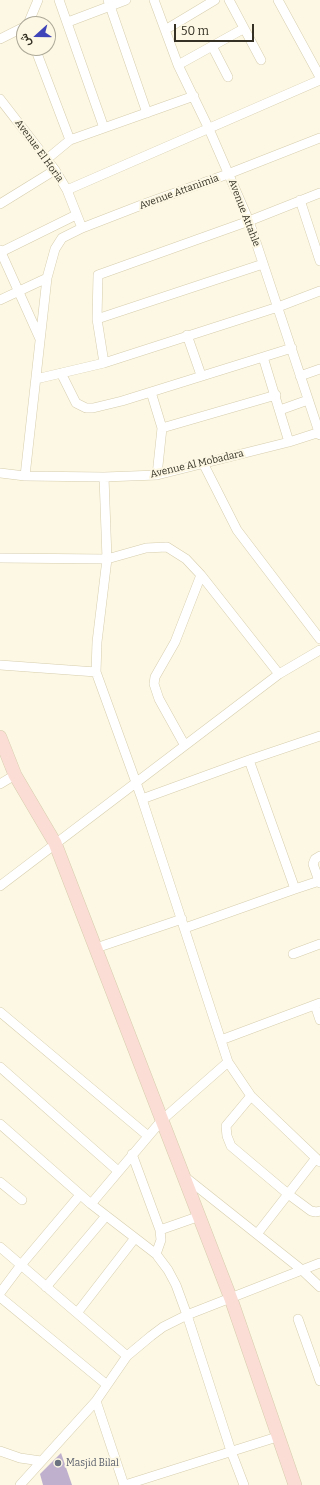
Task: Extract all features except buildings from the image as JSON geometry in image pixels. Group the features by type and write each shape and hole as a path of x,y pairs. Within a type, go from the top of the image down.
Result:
{"street":[{"path":"31,16 38,0"},
{"path":"59,0 104,128"},
{"path":"68,22 109,3 126,0"},
{"name":"Avenue Attahle","path":"154,0 178,65 210,129 249,221 320,433"},
{"path":"165,30 215,0"},
{"path":"229,0 243,29 261,60"},
{"path":"278,0 320,77"},
{"path":"109,3 147,113"},
{"path":"178,65 243,29"},
{"path":"0,40 16,31"},
{"path":"212,46 228,77"},
{"path":"38,56 70,140"},
{"path":"67,190 320,80"},
{"path":"47,159 70,140 194,96"},
{"name":"Avenue El Horia","path":"0,99 55,170 67,190 82,228"},
{"name":"Avenue Attanimia","path":"25,476 47,278 55,249 62,238 82,228 320,138"},
{"path":"0,204 55,170"},
{"path":"104,363 97,319 98,275 249,221 320,193"},
{"path":"300,200 320,261"},
{"path":"41,340 1,251 76,215"},
{"path":"97,319 263,264"},
{"path":"0,300 47,278"},
{"path":"36,379 104,363 187,335 278,307 320,291"},
{"path":"187,335 201,375"},
{"path":"61,373 76,403 86,408 105,406 292,348"},
{"path":"263,357 276,395 289,442"},
{"path":"300,376 320,369"},
{"path":"151,392 162,428 157,475"},
{"path":"162,428 276,395"},
{"path":"280,410 308,400"},
{"name":"Avenue Al Mobadara","path":"0,473 25,476 104,477 157,475 320,433"},
{"path":"203,463 237,530 320,639"},
{"path":"104,477 107,559 97,642 96,672 136,781 228,1062 250,1096 318,1160 256,1234"},
{"path":"0,558 107,559 146,548 167,547 186,559 201,575 279,674"},
{"path":"184,744 159,699 154,684 155,677 175,642 201,575"},
{"path":"0,886 184,744 279,674 320,650"},
{"path":"0,665 96,672"},
{"path":"142,799 320,736"},
{"path":"0,737 15,775 55,844 200,1216 231,1299 277,1437 295,1485"},
{"path":"249,760 295,889"},
{"path":"0,784 15,775"},
{"path":"184,928 295,889 320,882 313,864 315,859 320,856"},
{"path":"96,948 182,919"},
{"path":"294,954 320,944"},
{"path":"221,1040 317,1004 320,1020"},
{"path":"0,1012 148,1136"},
{"path":"91,1204 162,1120 228,1062"},
{"path":"0,1067 118,1171"},
{"path":"250,1096 226,1126 227,1136 231,1146 288,1194 311,1211 320,1211"},
{"path":"0,1124 91,1204 156,1254 176,1285 231,1451 244,1485"},
{"path":"132,1154 160,1230 161,1240 156,1254"},
{"path":"185,1177 302,1270 320,1287"},
{"path":"0,1182 22,1200"},
{"path":"0,1293 21,1265 80,1194"},
{"path":"46,1287 106,1216"},
{"path":"160,1230 200,1216"},
{"path":"77,1313 135,1238"},
{"path":"0,1247 127,1356"},
{"path":"20,1485 96,1401 127,1356 163,1327 320,1263"},
{"path":"0,1297 107,1385"},
{"path":"298,1318 320,1381"},
{"path":"96,1401 125,1485 277,1437"},
{"path":"0,1451 20,1458 41,1461"}],"place":[{"name":"Masjid Bilal","path":"58,1463"}]}
